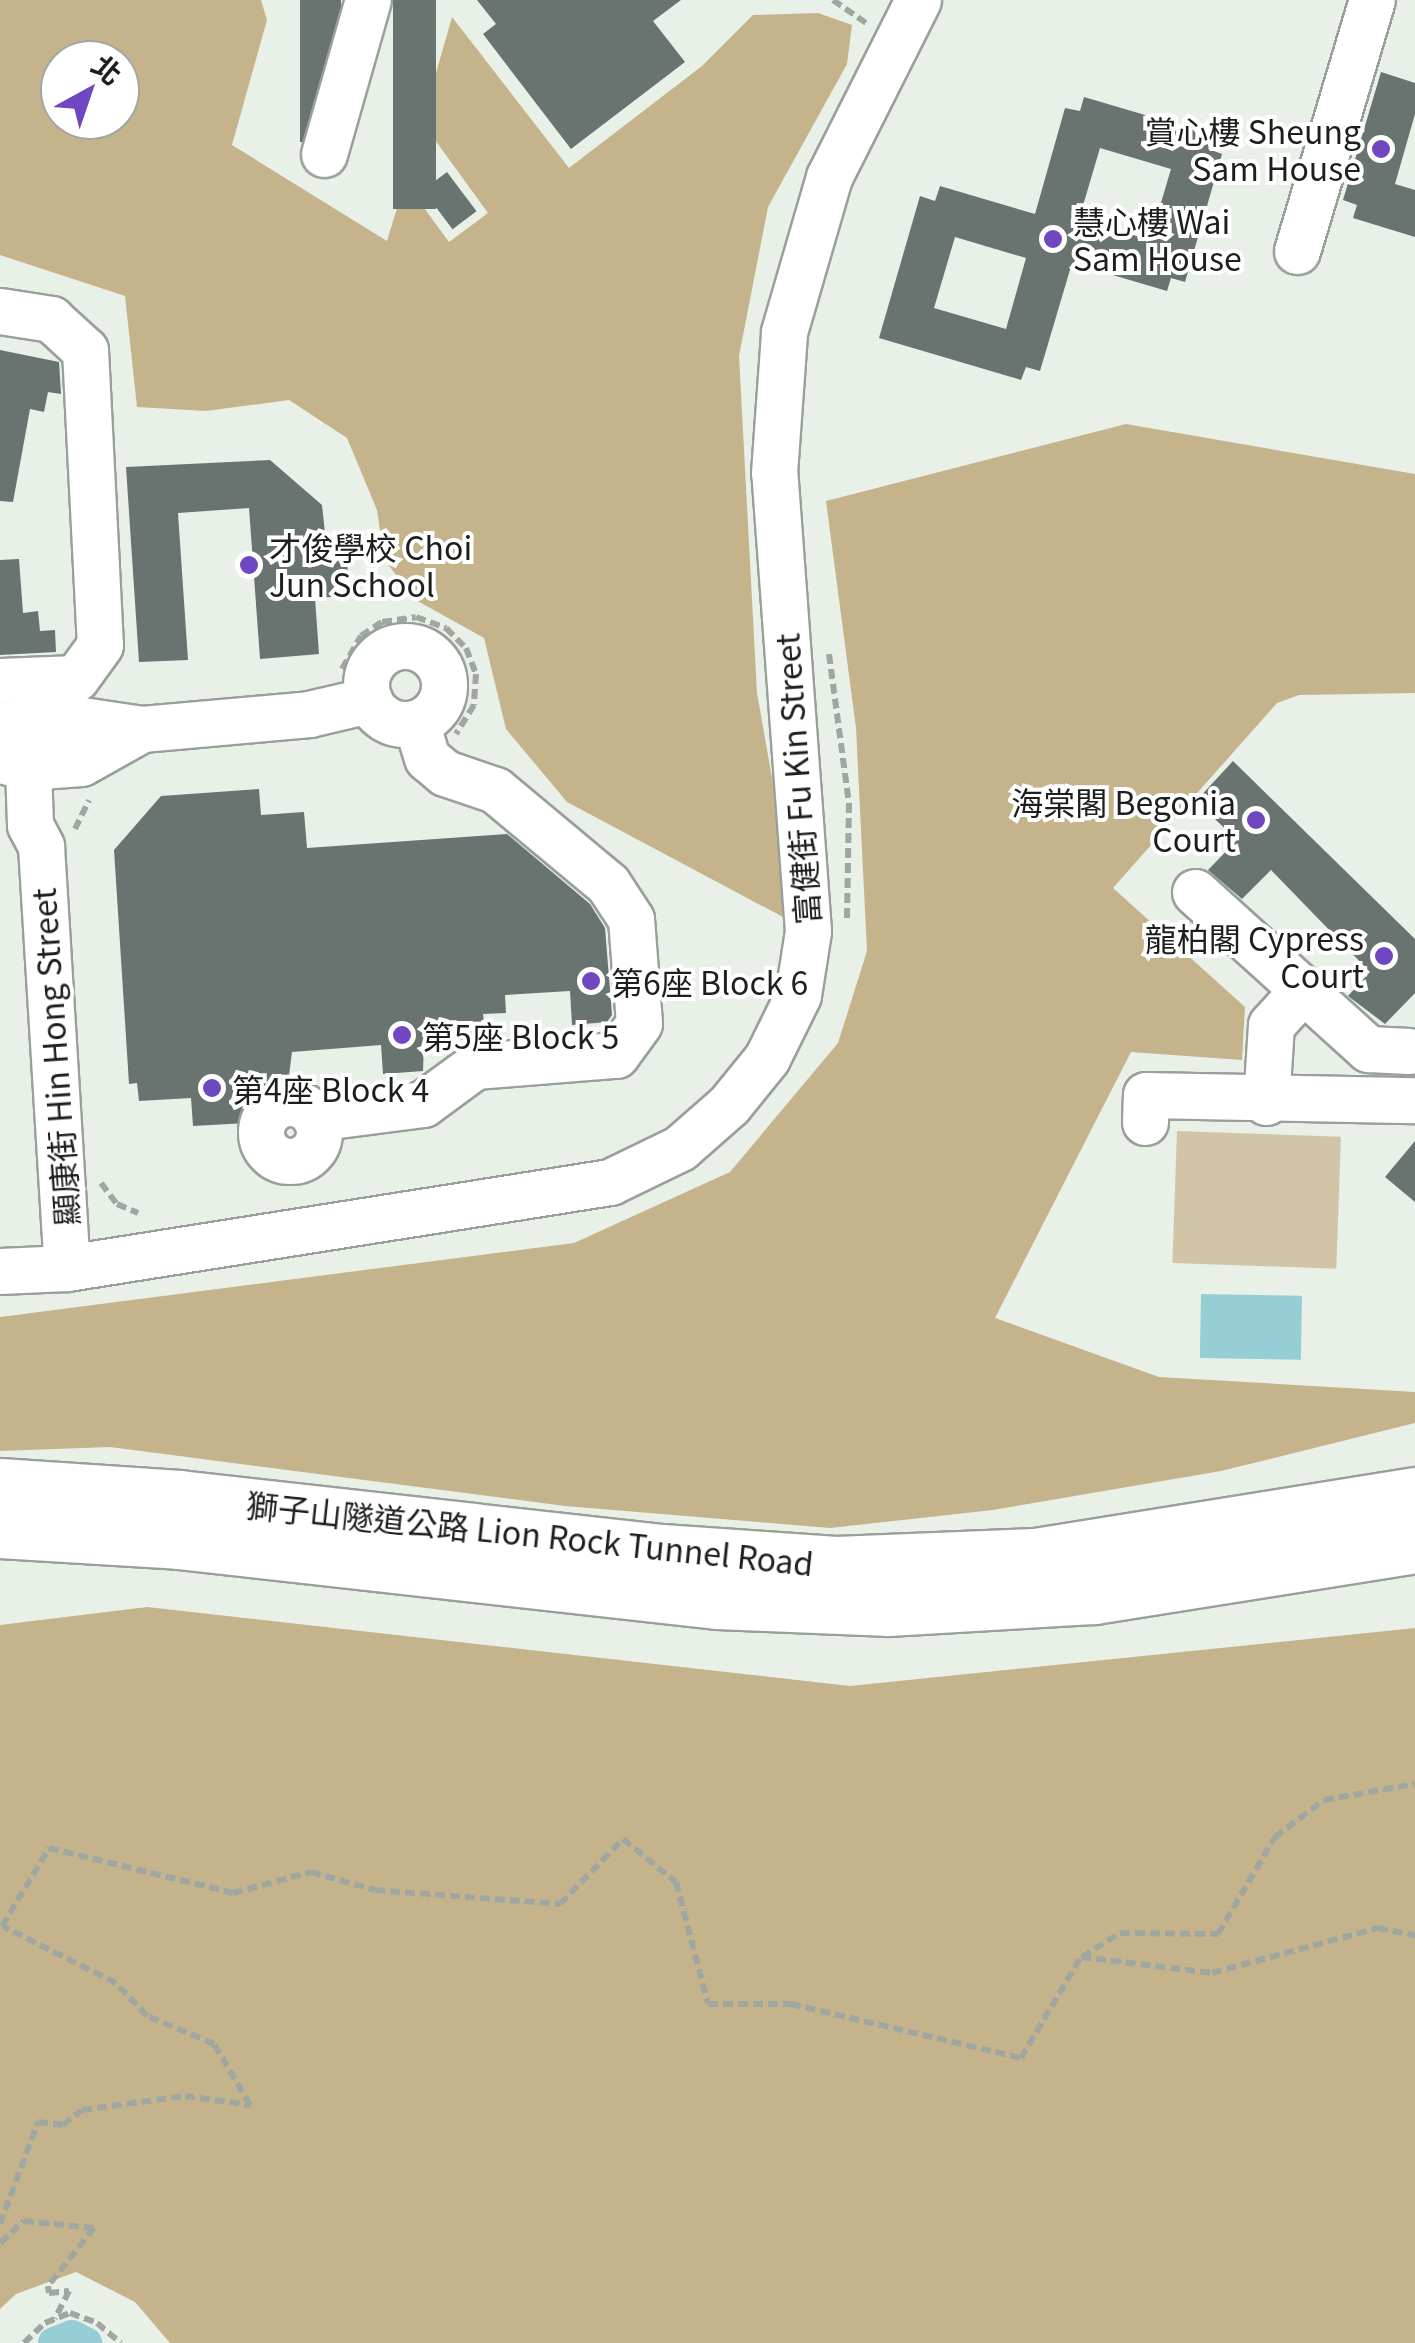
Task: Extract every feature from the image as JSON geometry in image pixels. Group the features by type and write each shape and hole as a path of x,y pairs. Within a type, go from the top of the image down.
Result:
{"highway":[{"path":"1339,1507 1415,1472"},
{"name":"獅子山隧道公路 Lion Rock Tunnel Road","path":"0,1486 179,1498 662,1552 836,1564 1036,1556 1415,1495"},
{"name":"獅子山隧道公路 Lion Rock Tunnel Road","path":"0,1530 178,1541 680,1598 874,1608 1094,1596 1415,1544"}],"street":[{"path":"324,154 368,0"},
{"name":"富健街 Fu Kin Street","path":"0,1271 68,1268 610,1182 680,1148 728,1105 766,1058 798,995 808,931 774,474 784,332 829,178 918,0"},
{"path":"1297,251 1372,0"},
{"path":"0,311 51,318 85,350 100,644 76,678 0,681"},
{"path":"422,650 444,682 438,707 416,722 383,717 369,700 368,673 383,652 422,650"},
{"path":"22,749 82,720 142,729 309,714 369,700"},
{"path":"315,1118 423,1104 438,1099 474,1066 616,1055 639,1022 631,918 622,902 495,790 445,773 428,758 416,722"},
{"name":"顯康街 Hin Hong Street","path":"22,749 55,828 41,846 68,1268"},
{"path":"1195,892 1368,1049 1409,1052"},
{"path":"1266,1102 1270,1025 1304,990"},
{"path":"1145,1122 1146,1095 1266,1102 1415,1100"}],"path":[{"path":"832,0 874,28"},
{"path":"826,634 849,803 852,886 845,937"},
{"path":"0,2224 38,2122 63,2124 82,2110 185,2096 250,2105 214,2044 147,2016 116,1983 2,1926 49,1848 234,1893 311,1872 375,1890 560,1904 623,1839 676,1882 708,2004 791,2004 1021,2058 1081,1957 1120,1933 1218,1934 1274,1837 1324,1800 1415,1784"},
{"path":"1081,1957 1212,1973 1378,1928 1415,1935"},
{"path":"0,2244 24,2221 94,2228 48,2286 49,2293 69,2291 55,2319"},
{"path":"24,2343 55,2319 70,2313 121,2343"}],"shaded area":[{"path":"0,0 261,0 267,20 232,145 387,241 405,182 449,242 488,213 422,122 452,17 569,168 702,66 753,15 818,13 852,25 847,64 768,207 739,356 757,693 798,925 567,802 506,729 484,638 414,599 384,559 377,510 347,438 289,400 206,411 137,407 125,296 0,255"},
{"path":"1126,424 1415,474 1415,693 1299,695 1277,703 1113,888 1245,1007 1242,1060 1131,1052 995,1318 1159,1377 1415,1392 1415,1423 1221,1471 993,1510 830,1528 565,1506 110,1447 0,1451 0,1317 574,1243 730,1172 838,1043 867,951 856,728 826,501"},
{"path":"1177,1131 1341,1137 1336,1269 1172,1263"},
{"path":"147,1607 850,1686 1415,1628 1415,2343 170,2343 135,2302 76,2272 16,2294 0,2309 0,1625"}],"water":[{"path":"1201,1294 1302,1296 1301,1360 1200,1358"}],"building":[{"path":"300,0 341,0 341,142 300,142"},
{"path":"393,0 436,0 436,209 393,209"},
{"path":"477,0 681,0 653,21 685,62 571,149 483,34 496,24"},
{"name":"賞心樓 Sheung Sam House","path":"1381,72 1415,83 1415,114 1395,184 1415,190 1415,237 1353,218 1357,205 1343,200"},
{"name":"慧心樓 Wai Sam House","path":"1084,97 1213,135 1208,149 1222,154 1185,282 1171,278 1167,291 1072,263 1040,371 1026,367 1021,380 879,338 920,196 935,201 940,186 1035,214 1065,108 1080,111","holes":["1100,148 1171,169 1150,240 1079,219","955,237 1026,258 1006,329 934,308"]},
{"path":"447,172 476,211 453,229 423,190"},
{"path":"0,350 59,362 61,394 48,392 44,412 30,409 13,502 0,501"},
{"path":"270,460 322,505 328,560 347,559 349,596 315,598 319,654 260,659 249,508 178,513 188,660 139,662 126,467"},
{"path":"19,559 23,613 38,611 40,631 55,630 56,652 0,655 0,560"},
{"path":"1233,761 1415,939 1415,993 1385,1024 1348,996 1370,972 1271,870 1242,899 1208,870 1237,840 1196,801"},
{"path":"259,789 261,815 304,812 307,848 507,834 590,904 605,928 612,1015 607,1022 572,1025 570,991 505,995 506,1013 483,1014 484,1022 476,1022 477,1039 424,1042 423,1071 383,1074 381,1045 292,1052 287,1091 245,1093 247,1123 193,1126 191,1098 139,1101 137,1083 129,1084 114,850 161,796"},
{"path":"1415,1141 1415,1202 1385,1177"}],"waterway":[{"path":"54,2343 72,2336 86,2343"}],"place":[{"name":"賞心樓 Sheung Sam House","path":"1381,149"},
{"name":"慧心樓 Wai Sam House","path":"1053,239"},
{"name":"才俊學校 Choi Jun School","path":"249,565"},
{"name":"海棠閣 Begonia Court","path":"1256,820"},
{"name":"龍柏閣 Cypress Court","path":"1384,956"},
{"name":"第6座 Block 6","path":"591,981"},
{"name":"第5座 Block 5","path":"402,1035"},
{"name":"第4座 Block 4","path":"212,1088"}]}
